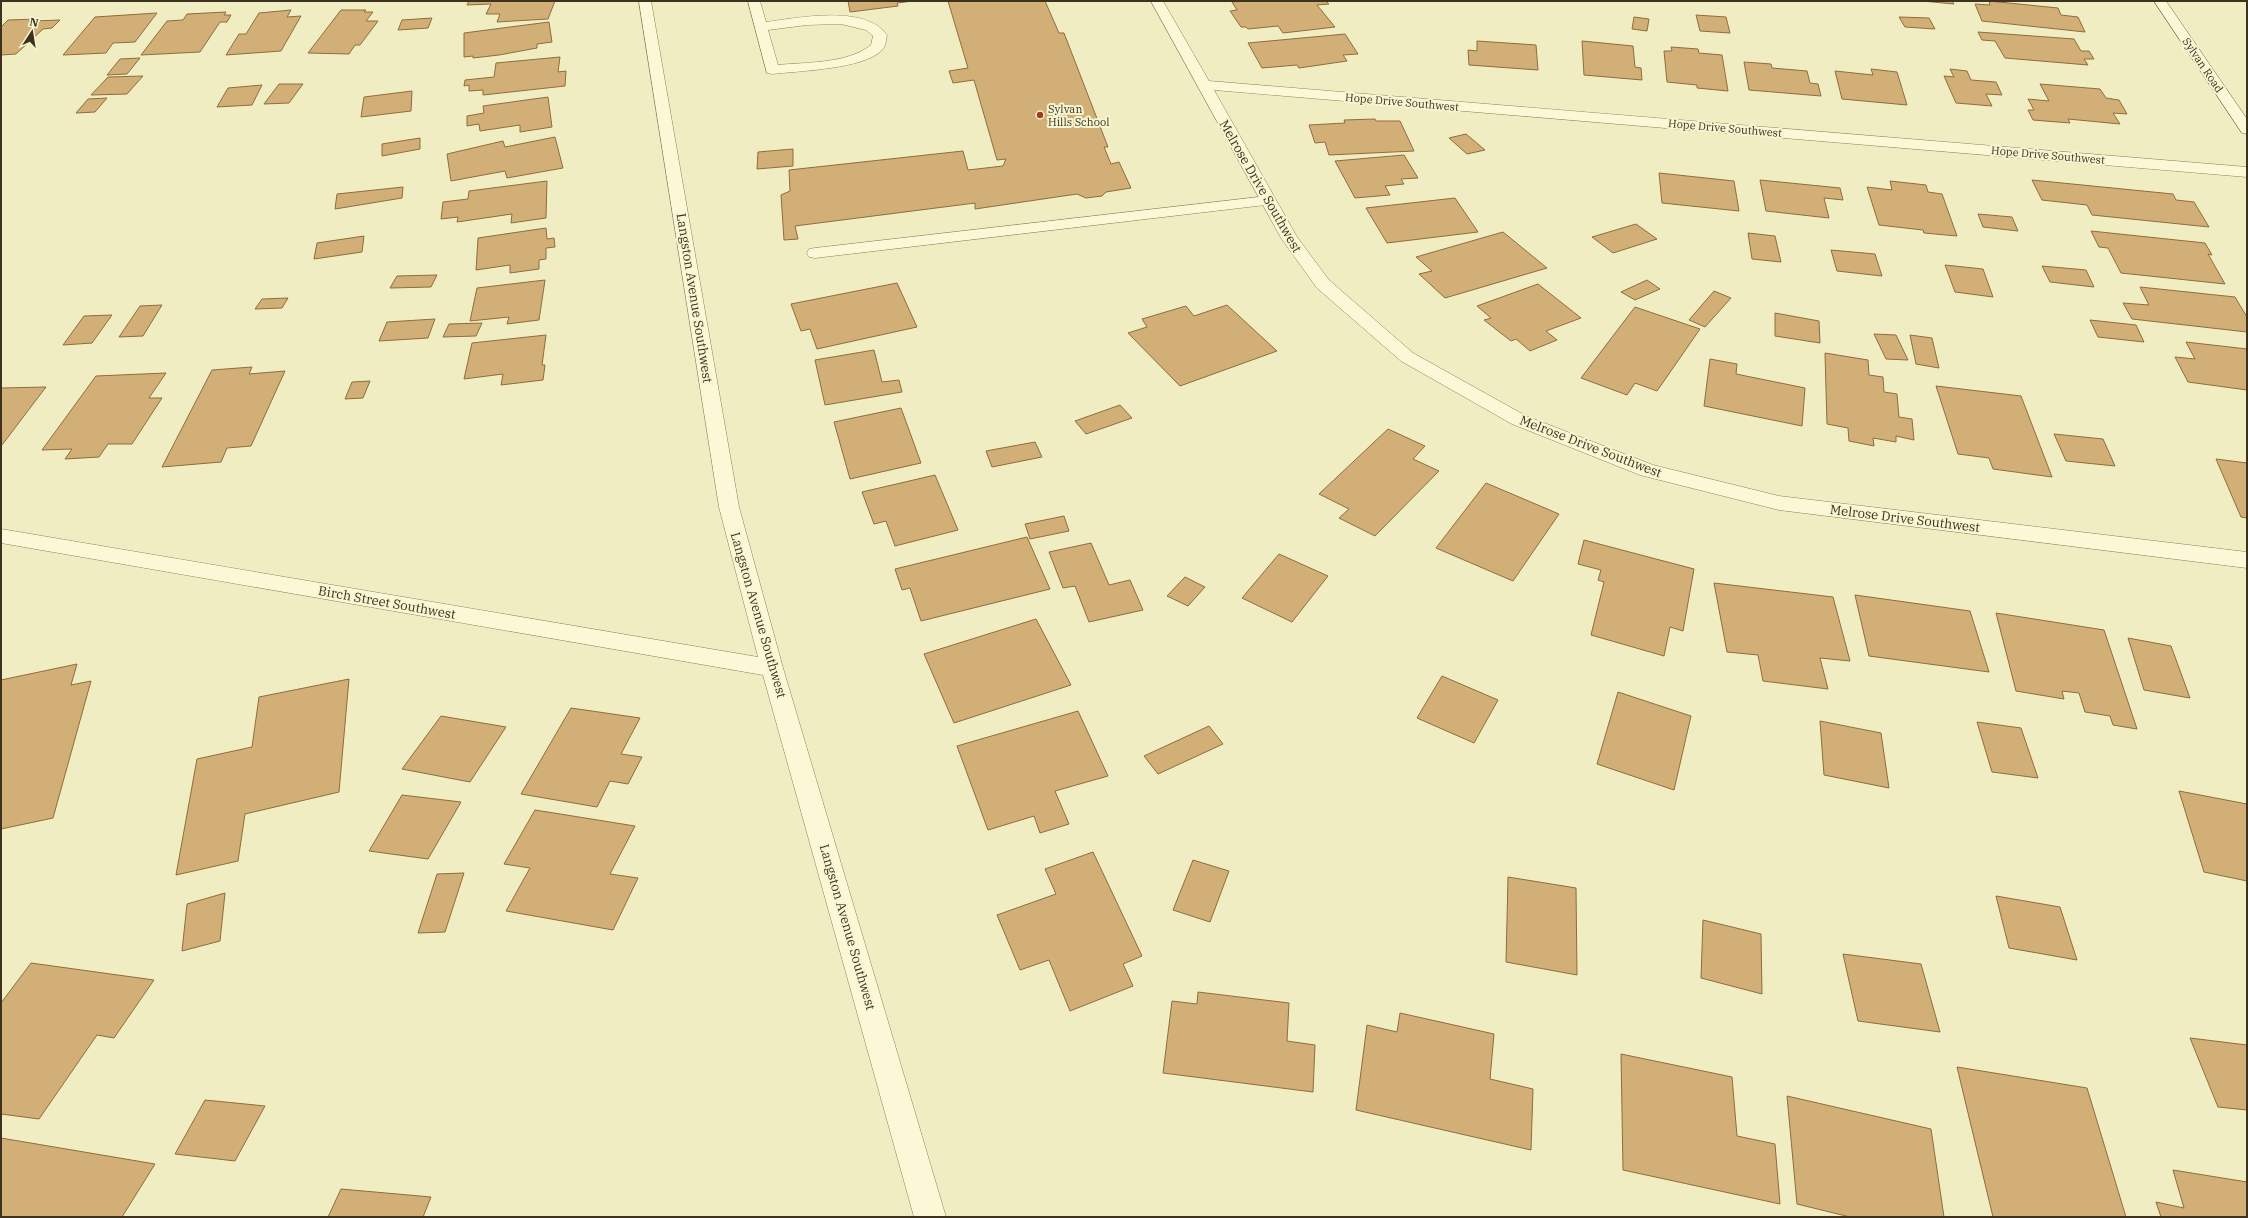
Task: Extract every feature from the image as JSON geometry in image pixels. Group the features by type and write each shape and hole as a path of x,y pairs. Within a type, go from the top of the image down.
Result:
{"street":[{"name":"Langston Avenue Southwest","path":"645,1 729,507 772,668 930,1217"},
{"path":"754,1 772,70 854,59 868,54 877,47 880,35 875,28 854,21 835,20 761,27"},
{"name":"Melrose Drive Southwest","path":"1157,1 1289,238 1323,284 1407,357 1519,420 1647,470 1779,502 2247,560"},
{"name":"Sylvan Road","path":"2160,1 2247,130"},
{"name":"Hope Drive Southwest","path":"1203,85 2247,172"},
{"path":"815,253 1268,201"},
{"name":"Birch Street Southwest","path":"5,541 772,668"}],"building":[{"path":"469,1 555,1 548,19 497,22 500,14 486,14 491,4 467,5"},
{"path":"848,1 913,1 897,3 898,6 850,12"},
{"name":"Sylvan Hills School","path":"948,1 1045,1 1059,33 1064,33 1108,147 1104,147 1111,164 1119,162 1131,188 1106,192 1102,196 1086,198 1077,194 975,209 975,203 795,226 798,239 784,240 781,195 790,191 789,170 963,151 968,170 1003,166 1006,159 997,160 974,80 953,83 949,71 968,68"},
{"path":"1326,1 1329,4 1317,5 1335,27 1283,33 1278,26 1248,29 1246,27 1241,27 1230,11 1237,10 1232,2"},
{"path":"1922,1 1952,1 1954,4"},
{"path":"1989,1 2058,8 2061,15 2078,17 2085,32 1982,21 1975,4 1990,5"},
{"path":"291,10 287,17 301,16 281,51 226,55 239,34 246,34 259,13"},
{"path":"341,10 366,10 364,12 373,12 366,21 378,21 360,45 355,45 349,54 308,53"},
{"path":"226,12 224,15 231,15 227,22 220,22 200,52 141,55 167,21 183,20 187,14"},
{"path":"157,13 135,42 113,43 106,53 63,55 95,17"},
{"path":"1696,15 1726,17 1730,33 1700,31"},
{"path":"1634,17 1649,19 1647,31 1632,29"},
{"path":"1899,17 1929,18 1935,29 1905,27"},
{"path":"432,18 428,28 398,30 402,20"},
{"path":"37,19 34,21 60,20 52,28 43,29 16,54 1,55 1,27 8,20"},
{"path":"549,22 552,42 537,44 537,48 499,55 473,58 473,56 464,57 464,33"},
{"path":"1978,32 2074,39 2081,51 2089,51 2094,59 2084,59 2088,65 2005,58 1995,41 1982,40"},
{"path":"1345,34 1358,54 1343,55 1347,61 1299,68 1297,65 1262,68 1248,43"},
{"path":"1477,41 1536,45 1538,70 1469,65 1468,50 1477,51"},
{"path":"1582,41 1633,46 1635,67 1641,68 1642,80 1584,75"},
{"path":"1671,47 1698,49 1699,53 1722,55 1728,91 1697,88 1697,85 1667,82 1664,51 1672,51"},
{"path":"560,57 558,72 566,71 565,86 483,95 483,90 469,91 469,85 464,86 465,80 494,77 496,63"},
{"path":"140,58 127,74 107,75 120,59"},
{"path":"1744,62 1771,64 1772,68 1807,71 1810,83 1818,84 1821,96 1749,90"},
{"path":"1871,69 1897,72 1907,105 1842,99 1835,71 1873,75"},
{"path":"1950,69 1967,71 1971,80 1996,82 2002,95 1986,94 1992,106 1956,103 1944,76 1954,77"},
{"path":"143,76 127,94 91,95 108,77"},
{"path":"279,84 303,84 289,103 264,104"},
{"path":"2040,84 2100,89 2106,98 2119,100 2127,114 2113,113 2120,124 2068,119 2070,123 2033,120 2028,110 2034,110 2028,99 2049,101"},
{"path":"262,85 252,105 217,107 228,88"},
{"path":"412,91 411,111 361,117 364,97"},
{"path":"548,97 552,127 520,132 520,125 480,131 479,124 467,126 467,116 484,113 483,106"},
{"path":"107,98 95,112 76,113 88,99"},
{"path":"1375,119 1376,121 1400,121 1414,151 1329,155 1325,142 1315,143 1309,125 1345,123 1344,120"},
{"path":"1466,134 1485,150 1467,154 1449,138"},
{"path":"555,137 563,168 507,178 505,171 451,181 447,154 503,141 505,147"},
{"path":"420,138 420,149 382,156 382,144"},
{"path":"793,149 793,166 757,169 758,152"},
{"path":"1404,155 1418,178 1401,179 1404,184 1385,186 1390,195 1355,198 1335,161"},
{"path":"1659,173 1734,181 1739,211 1662,203"},
{"path":"1760,180 1840,188 1843,200 1824,198 1829,218 1766,211"},
{"path":"2032,180 2173,194 2176,200 2194,202 2209,227 2092,215 2087,205 2042,200"},
{"path":"547,181 546,218 511,223 512,214 457,222 458,217 441,219 443,202 468,199 469,191"},
{"path":"1890,181 1926,185 1928,192 1942,194 1957,236 1924,233 1923,230 1879,225 1867,187 1892,190"},
{"path":"403,187 402,198 335,209 337,194"},
{"path":"1455,198 1478,232 1387,243 1366,208"},
{"path":"1978,214 2012,217 2018,231 1983,227"},
{"path":"1636,224 1657,239 1613,253 1592,237"},
{"path":"546,228 547,239 554,238 555,247 546,248 546,259 539,260 539,269 510,273 510,265 476,270 478,238"},
{"path":"2091,231 2205,243 2212,255 2208,254 2225,284 2121,273 2108,248 2099,247"},
{"path":"1503,232 1547,268 1445,298 1419,274 1432,271 1416,257"},
{"path":"1748,233 1775,236 1781,262 1752,259"},
{"path":"364,236 362,252 314,259 317,243"},
{"path":"1831,250 1875,254 1882,276 1837,271"},
{"path":"1945,265 1983,269 1993,297 1955,292"},
{"path":"2042,266 2086,270 2094,287 2050,282"},
{"path":"437,275 431,287 390,288 397,276"},
{"path":"545,280 539,320 507,324 509,317 470,321 477,288"},
{"path":"1647,280 1660,289 1635,300 1621,292"},
{"path":"897,283 917,327 817,349 810,329 801,331 791,304"},
{"path":"1538,284 1581,318 1546,331 1557,340 1530,351 1516,339 1511,341 1484,320 1491,318 1477,306"},
{"path":"2140,287 2235,297 2247,317 2247,332 2132,319 2123,303 2149,305"},
{"path":"1714,291 1731,298 1705,327 1689,320"},
{"path":"288,298 282,308 255,309 262,299"},
{"path":"162,305 143,336 119,337 140,306"},
{"path":"1227,305 1277,351 1180,386 1128,333 1147,327 1142,319 1186,306 1194,316"},
{"path":"1635,307 1700,329 1657,391 1635,383 1627,395 1581,378"},
{"path":"1775,313 1819,321 1820,343 1775,336"},
{"path":"112,315 92,343 63,345 84,316"},
{"path":"435,319 428,338 379,341 387,322"},
{"path":"2090,320 2136,325 2144,342 2098,337"},
{"path":"482,323 476,336 443,337 449,324"},
{"path":"1874,334 1896,335 1908,360 1886,359"},
{"path":"546,335 542,365 545,365 543,380 501,385 503,374 464,379 472,343"},
{"path":"1910,335 1932,338 1939,368 1916,364"},
{"path":"2186,342 2247,349 2247,390 2188,382 2175,357 2195,359"},
{"path":"874,350 882,382 899,380 902,392 825,405 815,360"},
{"path":"1825,353 1868,360 1869,375 1883,377 1884,392 1897,394 1899,417 1912,419 1914,440 1896,436 1896,442 1873,438 1874,446 1849,441 1848,428 1827,424"},
{"path":"1710,359 1737,364 1736,374 1805,388 1802,426 1704,406"},
{"path":"252,367 249,374 285,371 251,446 227,448 221,462 162,467 212,370"},
{"path":"166,373 149,398 162,398 132,444 108,444 99,457 65,459 72,449 42,450 96,376"},
{"path":"370,381 363,398 345,399 352,382"},
{"path":"1936,386 2021,396 2052,477 1993,469 1989,458 1958,454"},
{"path":"46,387 2,445 1,445 1,388"},
{"path":"1120,405 1132,418 1086,434 1075,421"},
{"path":"901,408 921,463 850,479 834,422"},
{"path":"1388,429 1425,446 1413,459 1439,471 1375,536 1339,518 1349,509 1319,494"},
{"path":"2054,434 2103,439 2115,466 2066,461"},
{"path":"1035,442 1042,457 992,467 986,451"},
{"path":"2216,459 2247,463 2247,518 2241,517"},
{"path":"935,475 958,530 895,546 886,521 874,524 862,492"},
{"path":"1486,483 1559,514 1513,581 1436,548"},
{"path":"1064,516 1069,531 1030,539 1025,524"},
{"path":"1027,537 1050,589 921,621 910,588 902,590 895,569"},
{"path":"1584,540 1694,569 1683,631 1670,627 1664,656 1591,635 1604,582 1598,580 1601,570 1578,564"},
{"path":"1091,543 1109,585 1130,580 1143,610 1089,622 1075,586 1063,588 1049,552"},
{"path":"1279,554 1328,576 1292,622 1242,598"},
{"path":"1185,577 1205,587 1188,606 1167,596"},
{"path":"1714,583 1833,597 1850,661 1820,658 1828,689 1763,681 1758,655 1727,652"},
{"path":"1855,595 1970,611 1989,672 1869,656"},
{"path":"1996,613 2104,630 2137,729 2113,725 2110,716 2085,712 2079,693 2062,691 2064,699 2016,691"},
{"path":"1036,619 1071,685 954,723 924,654"},
{"path":"2128,638 2171,646 2190,698 2144,690"},
{"path":"77,664 71,685 91,681 53,818 1,829 1,680"},
{"path":"1442,676 1498,700 1474,743 1417,718"},
{"path":"349,679 339,792 245,814 238,861 176,875 197,759 252,747 259,697"},
{"path":"1618,692 1691,716 1674,790 1597,764"},
{"path":"571,708 640,718 621,754 642,757 628,784 610,781 597,807 521,794"},
{"path":"1078,711 1108,776 1055,791 1069,824 1040,833 1034,816 988,830 957,746"},
{"path":"441,716 506,727 470,782 402,769"},
{"path":"1820,721 1881,733 1889,788 1824,775"},
{"path":"1977,722 2021,728 2038,778 1992,772"},
{"path":"1209,726 1223,744 1158,774 1144,756"},
{"path":"2179,791 2247,804 2247,881 2204,872"},
{"path":"402,795 461,802 428,859 369,851"},
{"path":"535,810 635,826 610,874 638,878 613,930 506,911 530,868 504,864"},
{"path":"1093,852 1142,956 1123,964 1133,986 1070,1011 1049,960 1020,970 997,915 1056,894 1045,869"},
{"path":"1193,860 1229,871 1210,922 1173,910"},
{"path":"464,873 445,932 418,933 437,874"},
{"path":"1508,877 1576,888 1577,975 1506,962"},
{"path":"225,893 220,941 182,951 187,904"},
{"path":"1996,896 2060,907 2077,960 2009,948"},
{"path":"1703,920 1761,934 1762,994 1701,978"},
{"path":"1843,954 1921,964 1940,1032 1858,1021"},
{"path":"31,963 154,980 114,1038 97,1035 39,1119 1,1114 1,1003"},
{"path":"1198,992 1289,1003 1287,1041 1315,1045 1313,1092 1163,1073 1172,1001 1197,1004"},
{"path":"1400,1013 1494,1034 1490,1079 1533,1089 1531,1150 1356,1110 1367,1025 1397,1032"},
{"path":"2190,1038 2247,1045 2247,1110 2218,1107"},
{"path":"1621,1054 1732,1077 1737,1136 1775,1144 1780,1204 1623,1170"},
{"path":"1957,1067 2087,1088 2126,1217 1993,1217"},
{"path":"1787,1096 1931,1129 1944,1217 1850,1217 1797,1204"},
{"path":"205,1100 265,1106 235,1161 175,1154"},
{"path":"1,1138 155,1164 122,1217 1,1217"},
{"path":"2173,1170 2247,1182 2247,1217 2161,1217 2156,1202 2184,1208"},
{"path":"341,1189 431,1197 423,1217 328,1217"}],"place":[{"name":"Sylvan Hills School","path":"1040,115"}]}
